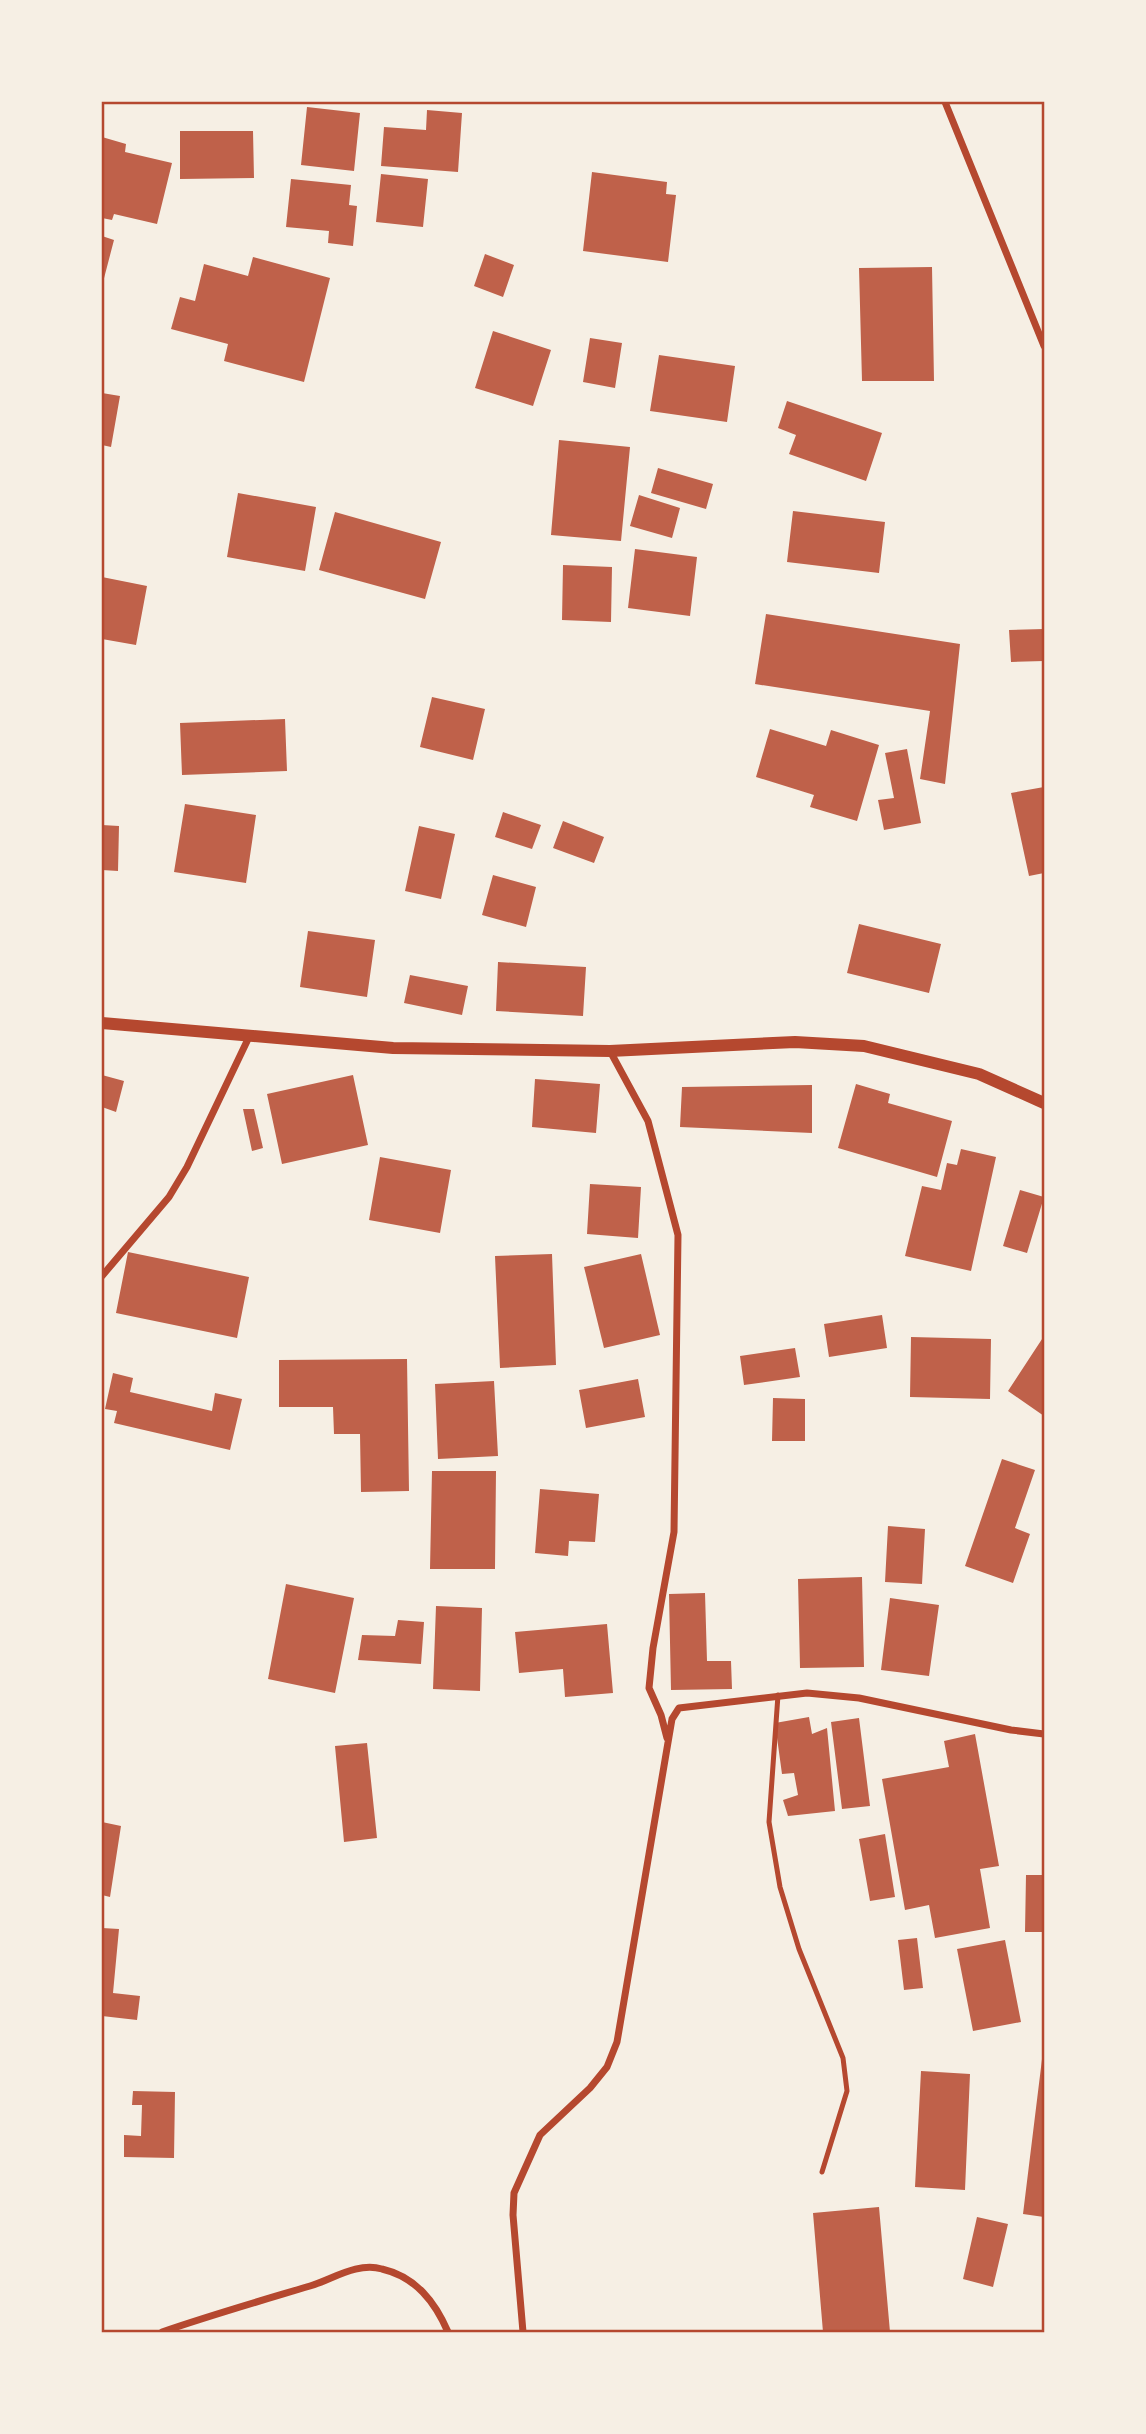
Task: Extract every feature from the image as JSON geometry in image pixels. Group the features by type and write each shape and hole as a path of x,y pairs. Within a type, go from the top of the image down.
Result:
{"street":[{"path":"945,102 1045,346"},
{"path":"102,1023 393,1048 610,1051 795,1042 864,1046 979,1074 1045,1103"},
{"path":"102,1276 169,1197 249,1037"},
{"path":"610,1051 648,1121 678,1235 674,1532 653,1648 649,1688 662,1714 668,1742"},
{"path":"523,2333 513,2215 514,2193 540,2135 590,2088 607,2067 617,2042 672,1719 679,1708 807,1693 859,1698 1045,1734"},
{"path":"162,2333 236,2306 313,2285 352,2270 368,2268 382,2269 426,2293 438,2308 448,2333"}],"lane":[{"path":"778,1695 769,1822 780,1887 799,1949 843,2058 848,2091 822,2172"}],"building":[{"path":"307,107 360,113 354,171 301,165"},
{"path":"427,110 462,113 458,172 381,166 384,127 426,130"},
{"path":"180,131 253,131 254,178 180,179"},
{"path":"102,137 126,144 125,152 172,163 157,224 114,214 112,220 102,218"},
{"path":"592,172 667,182 666,194 676,195 668,262 583,251"},
{"path":"381,174 428,179 423,227 376,222"},
{"path":"291,179 351,185 349,205 357,206 353,246 328,243 329,231 286,227"},
{"path":"102,236 114,240 102,286"},
{"path":"485,254 514,265 503,297 474,286"},
{"path":"253,257 330,278 304,382 224,361 228,344 171,329 180,297 195,301 204,264 248,276"},
{"path":"932,267 934,381 862,381 859,268"},
{"path":"493,331 551,350 533,406 475,388"},
{"path":"590,338 622,343 615,388 583,382"},
{"path":"659,355 735,366 727,422 650,411"},
{"path":"102,393 120,396 111,447 102,445"},
{"path":"787,401 882,433 866,481 789,454 796,435 778,428"},
{"path":"559,440 630,447 621,541 551,535"},
{"path":"658,468 713,484 706,509 651,493"},
{"path":"238,493 316,507 305,571 227,557"},
{"path":"639,495 680,508 672,538 630,526"},
{"path":"793,511 885,522 879,573 787,562"},
{"path":"335,512 441,542 425,599 319,570"},
{"path":"635,549 697,557 690,616 628,608"},
{"path":"563,565 612,567 611,622 562,620"},
{"path":"102,577 147,586 136,645 102,639"},
{"path":"766,614 960,644 945,784 920,779 930,711 755,684"},
{"path":"1044,629 1044,661 1011,662 1009,630"},
{"path":"432,697 485,709 473,760 420,747"},
{"path":"285,719 287,771 182,775 180,723"},
{"path":"770,729 826,746 831,730 879,745 857,821 810,807 814,795 756,777"},
{"path":"907,749 921,823 884,830 878,800 894,798 885,753"},
{"path":"1044,787 1044,873 1029,876 1011,793"},
{"path":"185,804 256,815 246,883 174,872"},
{"path":"503,812 541,825 532,849 495,837"},
{"path":"563,821 604,837 594,863 553,848"},
{"path":"102,825 119,826 118,871 102,870"},
{"path":"419,826 455,834 441,899 405,891"},
{"path":"493,875 536,887 526,927 482,915"},
{"path":"859,924 941,944 929,993 847,973"},
{"path":"308,931 375,940 367,997 300,987"},
{"path":"498,962 586,967 583,1016 496,1011"},
{"path":"410,975 468,986 462,1015 404,1003"},
{"path":"102,1075 124,1081 116,1112 102,1107"},
{"path":"353,1075 368,1145 282,1164 267,1094"},
{"path":"535,1079 600,1084 596,1133 532,1127"},
{"path":"856,1084 890,1094 888,1103 952,1121 937,1177 838,1148"},
{"path":"812,1085 812,1133 680,1127 682,1087"},
{"path":"243,1109 254,1109 263,1148 252,1151"},
{"path":"961,1149 996,1157 971,1271 905,1256 922,1186 941,1190 947,1163 957,1165"},
{"path":"380,1157 451,1170 440,1233 369,1220"},
{"path":"590,1184 641,1187 638,1238 587,1234"},
{"path":"1020,1190 1044,1197 1027,1253 1003,1246"},
{"path":"128,1252 249,1277 237,1338 116,1313"},
{"path":"552,1254 556,1365 500,1368 495,1256"},
{"path":"641,1254 660,1335 604,1348 584,1267"},
{"path":"882,1315 887,1348 829,1357 824,1324"},
{"path":"1044,1336 1044,1416 1008,1391"},
{"path":"911,1337 991,1339 990,1399 910,1397"},
{"path":"795,1348 800,1377 744,1385 740,1356"},
{"path":"407,1359 409,1491 361,1492 360,1434 334,1434 333,1407 279,1407 279,1360"},
{"path":"113,1373 133,1378 130,1392 212,1411 215,1393 242,1399 230,1450 114,1423 117,1411 105,1409"},
{"path":"638,1379 645,1417 586,1428 579,1390"},
{"path":"494,1381 498,1456 438,1459 435,1384"},
{"path":"773,1398 805,1399 805,1441 772,1441"},
{"path":"1002,1459 1035,1470 1015,1528 1030,1534 1013,1583 965,1566"},
{"path":"432,1471 496,1471 495,1569 430,1569"},
{"path":"540,1489 599,1494 595,1542 569,1541 568,1556 535,1553"},
{"path":"888,1526 925,1529 922,1584 885,1582"},
{"path":"862,1577 864,1667 800,1668 798,1579"},
{"path":"286,1584 354,1598 335,1693 268,1679"},
{"path":"705,1593 707,1661 731,1661 732,1689 671,1690 669,1594"},
{"path":"890,1598 939,1605 929,1676 881,1670"},
{"path":"436,1606 482,1608 480,1691 433,1689"},
{"path":"398,1620 424,1622 421,1664 358,1660 362,1635 395,1636"},
{"path":"607,1624 613,1693 565,1697 563,1669 519,1673 515,1632"},
{"path":"809,1717 812,1734 827,1728 835,1811 788,1816 783,1800 798,1795 794,1773 782,1774 775,1723"},
{"path":"859,1718 870,1806 842,1809 831,1722"},
{"path":"975,1734 999,1866 980,1869 990,1928 935,1938 929,1905 905,1910 882,1779 949,1767 944,1741"},
{"path":"367,1743 377,1838 344,1842 335,1746"},
{"path":"102,1822 121,1826 110,1897 102,1895"},
{"path":"885,1834 895,1897 870,1901 859,1839"},
{"path":"1026,1875 1044,1875 1044,1932 1025,1932"},
{"path":"102,1928 119,1929 113,1993 140,1996 137,2020 102,2016"},
{"path":"917,1938 923,1988 904,1990 898,1940"},
{"path":"1005,1940 1021,2022 973,2031 957,1949"},
{"path":"1044,2051 1044,2217 1023,2214"},
{"path":"921,2071 970,2074 965,2190 915,2187"},
{"path":"133,2091 175,2092 174,2158 124,2157 124,2135 141,2136 142,2105 132,2105"},
{"path":"879,2207 890,2332 823,2332 813,2213"},
{"path":"977,2217 1008,2224 993,2287 963,2279"}]}
